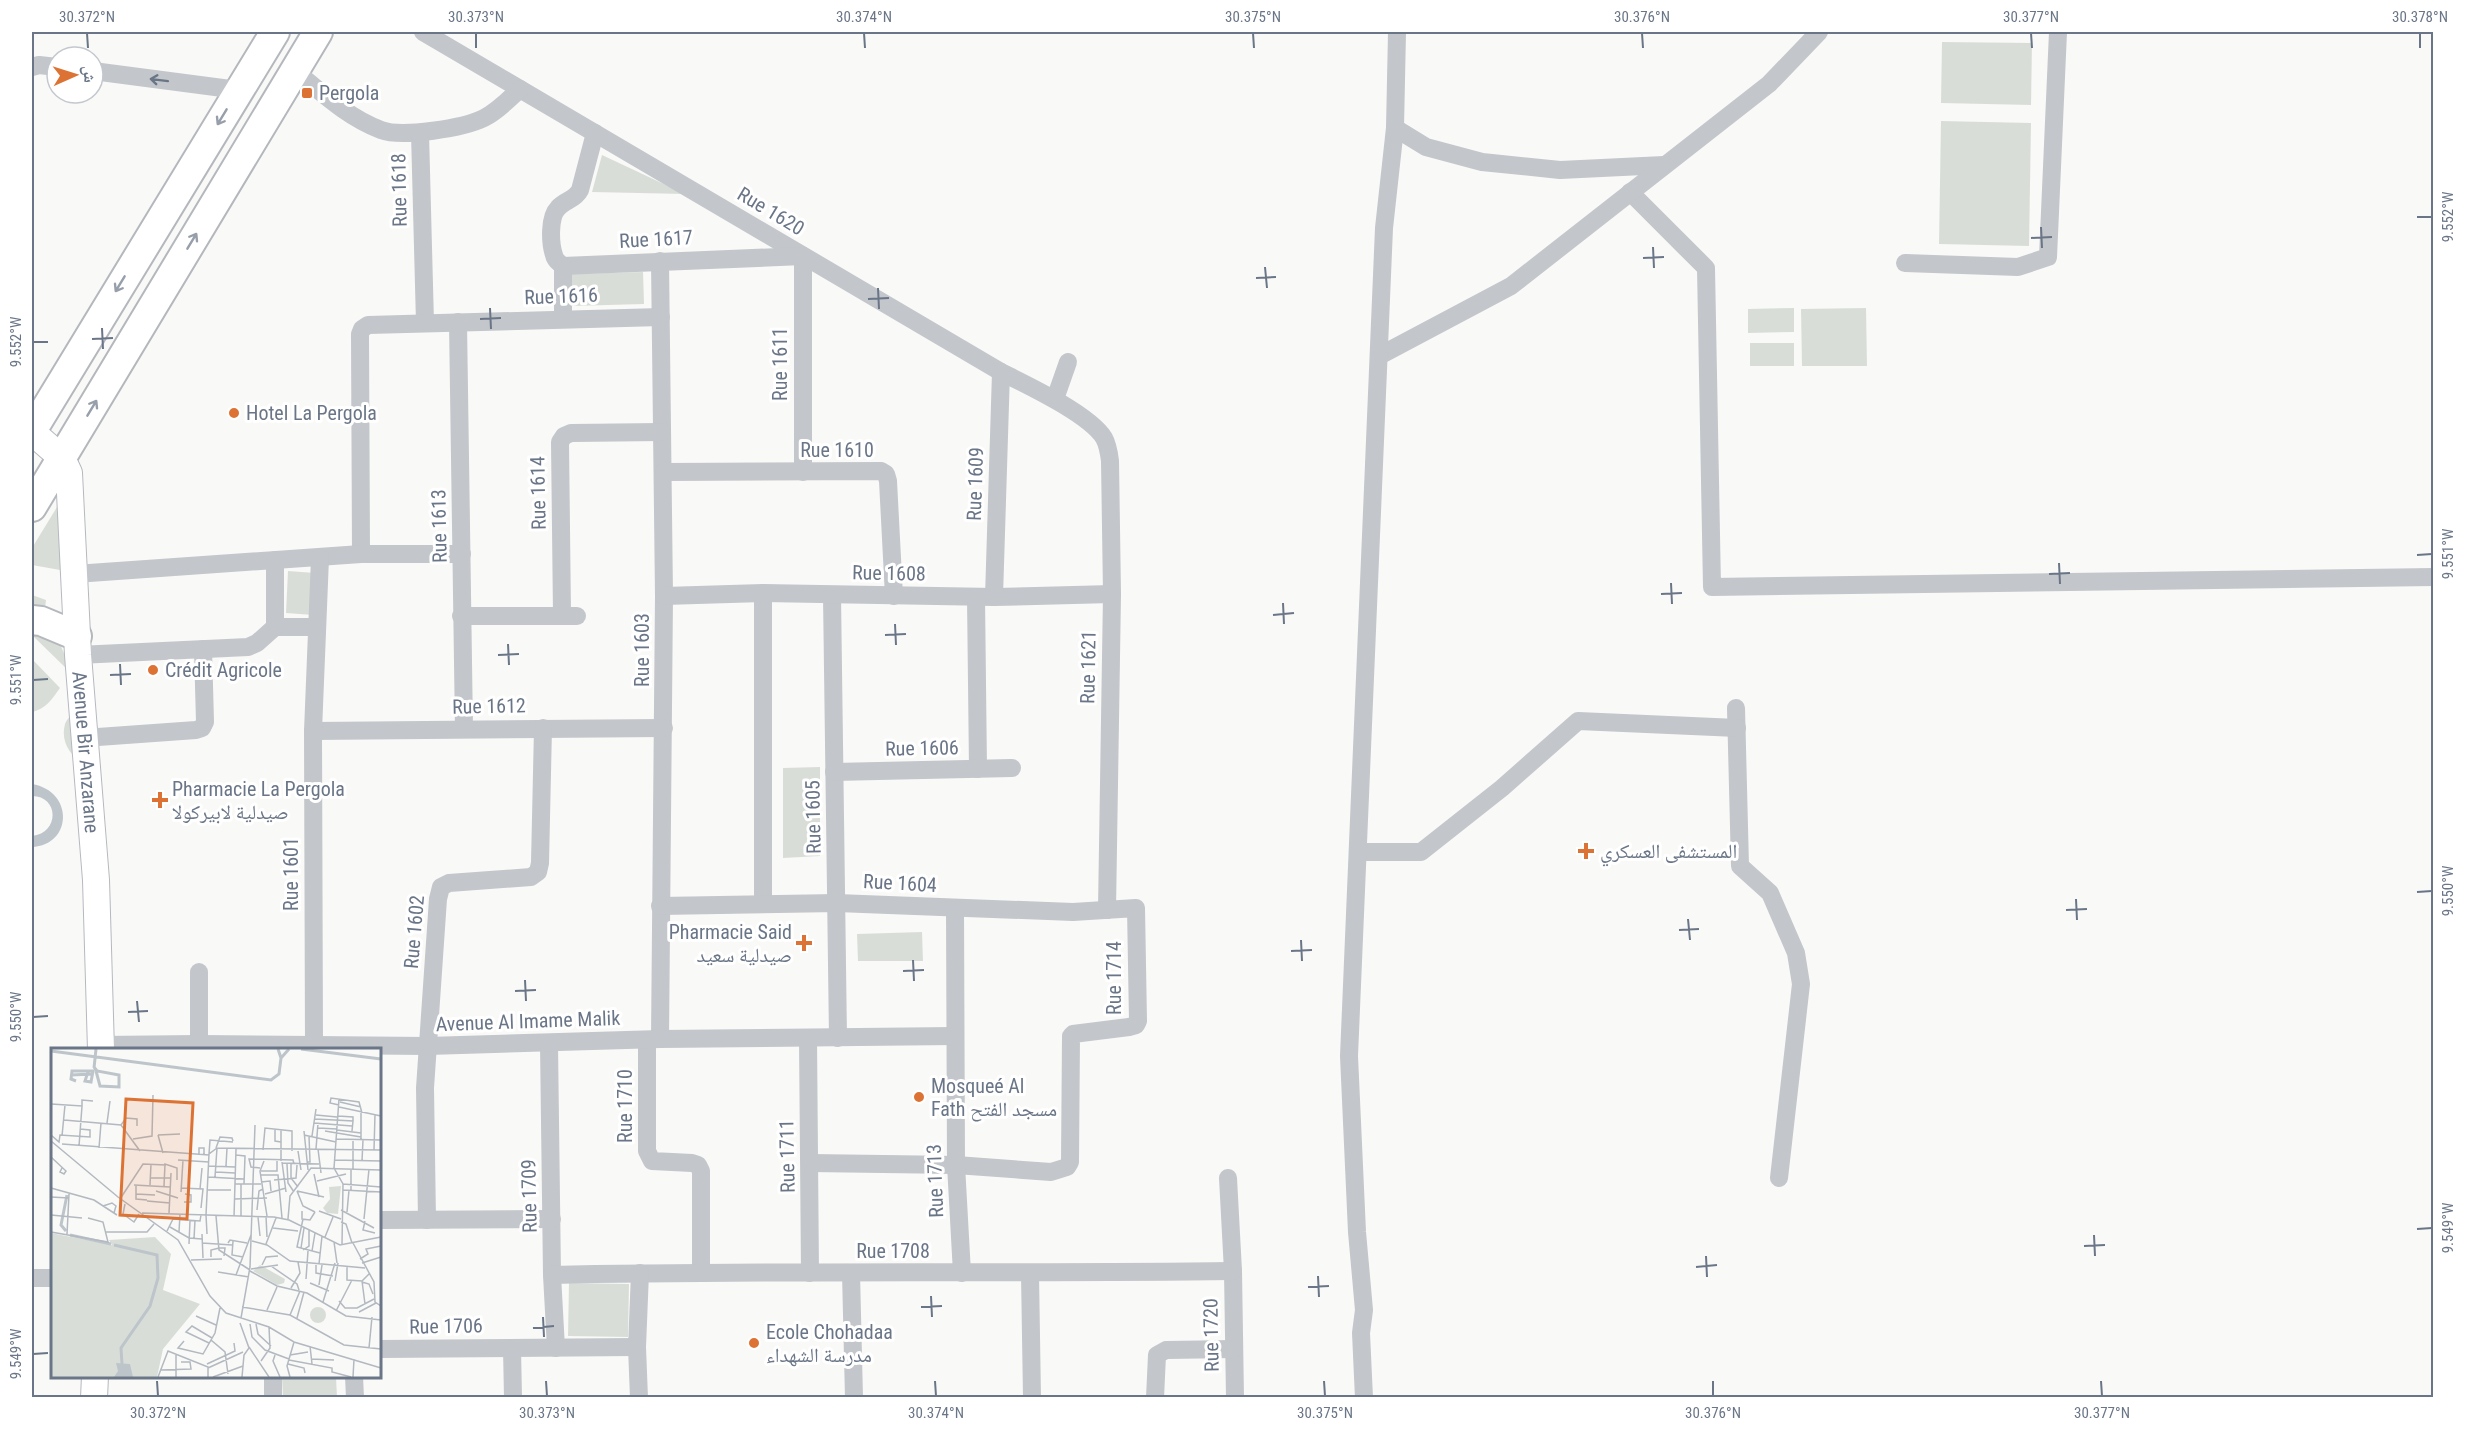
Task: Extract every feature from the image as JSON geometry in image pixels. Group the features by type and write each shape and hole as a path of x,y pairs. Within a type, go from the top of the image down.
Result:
{"main road":[{"path":"34,420 274,32"},
{"path":"32,507 318,32"},
{"path":"32,620 41,621 78,646"}],"street":[{"name":"Rue 1620","path":"423,32 1001,372 1055,399 1095,429"},
{"path":"1364,1398 1361,1333 1364,1310 1357,1232 1349,1056 1384,228 1395,128 1397,32"},
{"path":"1379,356 1511,286 1769,84 1819,32"},
{"path":"1905,263 2018,267 2048,257 2058,32"},
{"path":"294,70 357,119 383,132 420,133"},
{"path":"105,73 238,90"},
{"name":"Rue 1618","path":"425,322 420,133 466,125 484,118 520,89"},
{"path":"1395,128 1426,147 1482,162 1560,170 1664,165"},
{"path":"563,318 563,266 555,259 551,239 554,215 561,205 577,196 580,190 595,133"},
{"path":"1630,192 1706,268 1712,587 2433,577"},
{"name":"Rue 1617","path":"563,266 802,256"},
{"name":"Rue 1611","path":"802,256 803,472"},
{"name":"Rue 1603","path":"654,1039 664,728 664,472 660,261"},
{"name":"Rue 1616","path":"361,554 360,334 362,328 425,322 661,316"},
{"name":"Rue 1613","path":"458,322 464,729"},
{"path":"1055,399 1068,362"},
{"name":"Rue 1609","path":"994,597 1001,372"},
{"path":"34,420 62,458"},
{"name":"Rue 1621","path":"1095,429 1103,437 1108,447 1110,461 1112,594 1107,910"},
{"name":"Rue 1614","path":"461,616 569,615 560,441 571,433 663,432"},
{"name":"Avenue Bir Anzarane","path":"62,458 69,473 84,738 97,891 101,1048"},
{"name":"Rue 1610","path":"664,472 881,471 886,474 888,481 894,596"},
{"path":"75,574 361,554 462,554"},
{"name":"Rue 1601","path":"314,1046 313,730 320,558"},
{"path":"274,627 275,560"},
{"path":"763,593 763,903"},
{"name":"Rue 1608","path":"664,596 763,593 976,597 1112,594"},
{"name":"Rue 1605","path":"832,595 838,1038"},
{"path":"976,597 978,769"},
{"path":"78,646 203,649 248,647 257,643 274,627 317,627"},
{"path":"84,738 202,728 205,722 203,649"},
{"path":"1736,708 1740,866 1770,893 1796,953 1801,984 1779,1178"},
{"path":"1358,852 1421,852 1502,788 1578,721 1737,728"},
{"name":"Rue 1602","path":"428,1046 438,899 441,887 466,880 531,877 538,872 543,728"},
{"name":"Rue 1612","path":"313,730 664,728"},
{"name":"Rue 1606","path":"834,772 1012,768"},
{"name":"Rue 1604","path":"660,906 837,903 1022,912 1137,908"},
{"name":"Rue 1713","path":"955,908 956,1165 962,1273"},
{"name":"Rue 1714","path":"956,1165 1051,1172 1067,1167 1070,1162 1071,1036 1129,1027 1136,1025 1138,1021 1137,908"},
{"path":"199,972 199,1044"},
{"name":"Avenue Al Imame Malik","path":"101,1048 199,1044 428,1046 654,1039 955,1036"},
{"name":"Rue 1711","path":"808,1038 810,1273"},
{"name":"Rue 1710","path":"654,1039 647,1151 652,1161 698,1165 701,1172 701,1272"},
{"name":"Rue 1709","path":"549,1044 552,1275 556,1348"},
{"path":"427,1220 425,1088 428,1046"},
{"path":"810,1163 956,1165"},
{"name":"Rue 1720","path":"1228,1178 1233,1271 1235,1398"},
{"path":"381,1220 552,1219"},
{"name":"Rue 1708","path":"552,1275 701,1272 1030,1274 1233,1271"},
{"path":"639,1398 637,1347 640,1273"},
{"path":"851,1273 854,1398"},
{"path":"1030,1274 1032,1398"},
{"path":"32,1278 51,1278"},
{"name":"Rue 1706","path":"381,1349 637,1347"},
{"path":"512,1348 513,1398"},
{"path":"1155,1398 1157,1355 1166,1350 1234,1350"},
{"path":"94,1398 95,1378"},
{"path":"273,1378 273,1398"},
{"path":"354,1378 355,1398"}],"shaded area":[{"path":"1942,42 2032,43 2031,105 1941,103"},
{"path":"1941,121 2031,123 2029,246 1939,244"},
{"path":"602,155 685,194 592,192"},
{"path":"643,272 644,304 572,306 571,274"},
{"path":"1794,308 1794,332 1748,333 1748,309"},
{"path":"1866,308 1867,366 1802,366 1801,309"},
{"path":"1750,343 1794,343 1794,366 1750,366"},
{"path":"76,476 77,573 32,565 32,548"},
{"path":"288,571 315,573 313,615 286,613"},
{"path":"32,595 46,600 45,608 73,675 32,635"},
{"path":"32,659 60,688 45,706 32,712"},
{"path":"80,706 84,765 71,753 64,737 66,722"},
{"path":"820,767 820,856 783,858 783,768"},
{"path":"32,784 46,789 55,797 61,806 63,817 61,828 55,837 45,844 32,847 32,836 48,828 53,815 47,802 32,796"},
{"path":"922,932 923,961 858,961 857,934"},
{"path":"569,1283 629,1284 628,1337 568,1336"},
{"path":"282,1378 336,1378 337,1397 283,1397"}],"place":[{"name":"Pergola","path":"307,93"},
{"name":"Hotel La Pergola","path":"234,413"},
{"name":"Crédit Agricole","path":"153,670"},
{"name":"Pharmacie La Pergola صيدلية لابيركولا","path":"160,800"},
{"name":"المستشفى العسكري","path":"1586,851"},
{"name":"Pharmacie Said صيدلية سعيد","path":"804,943"},
{"name":"Mosqueé Al Fath مسجد الفتح","path":"919,1097"},
{"name":"Ecole Chohadaa مدرسة الشهداء","path":"754,1343"}]}
